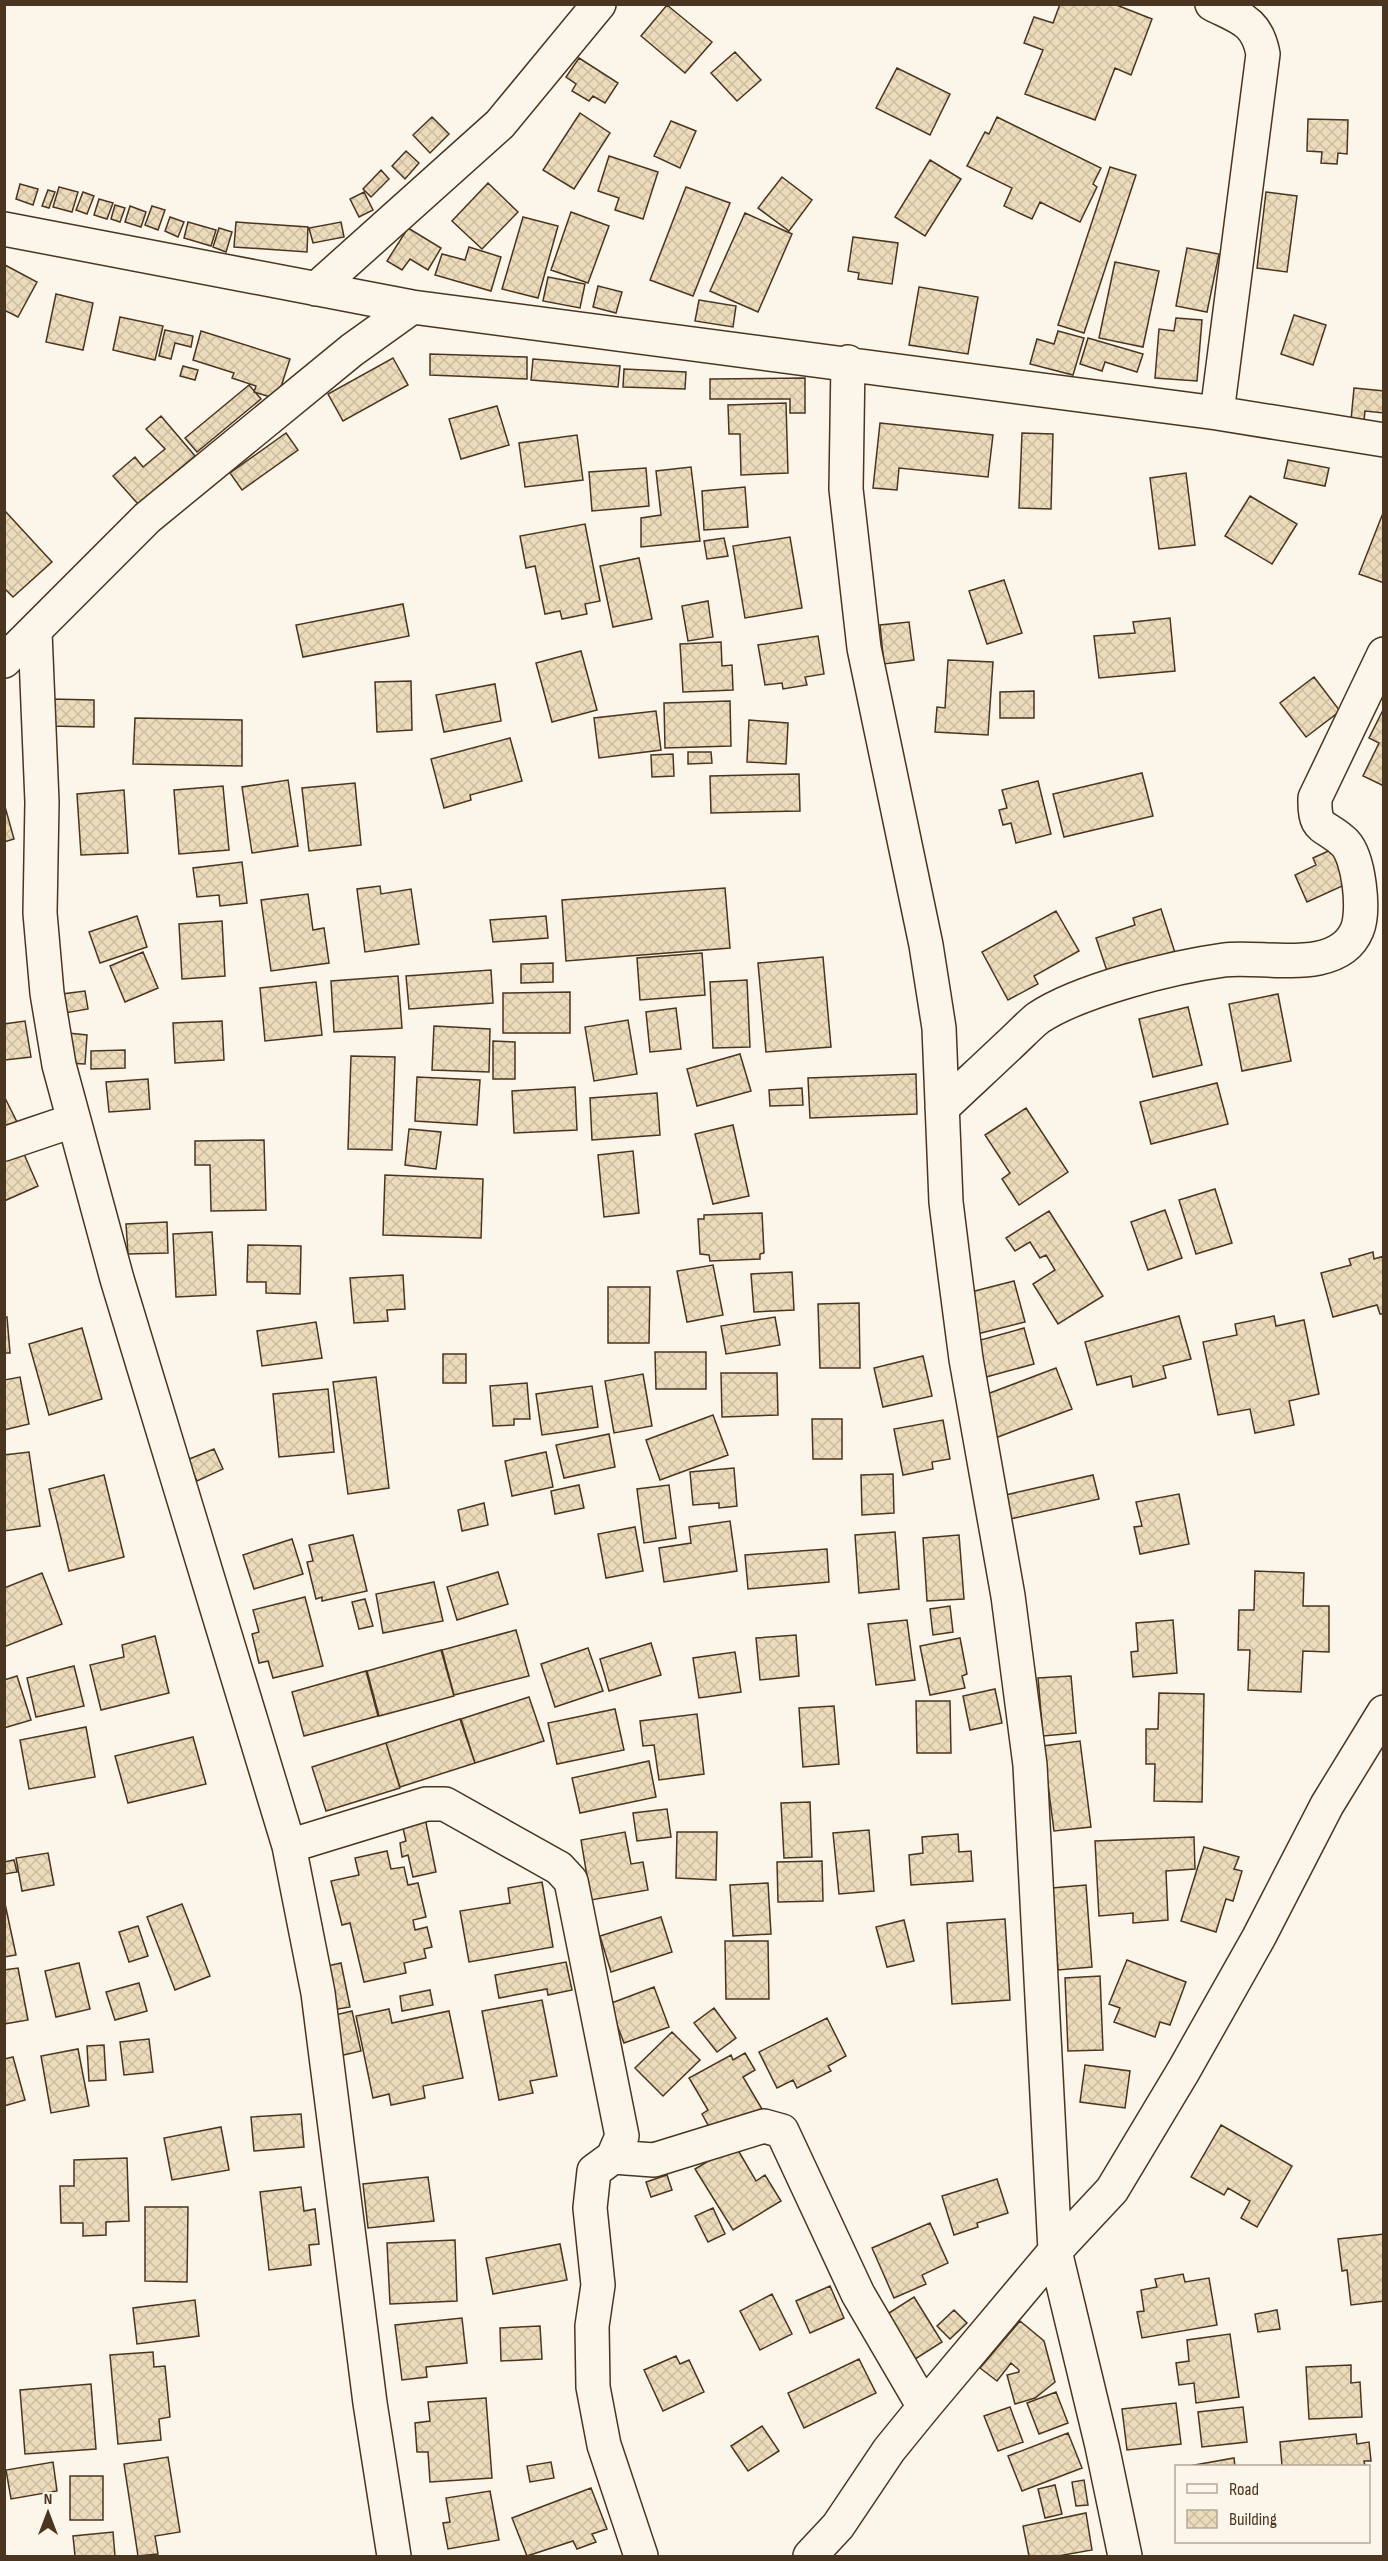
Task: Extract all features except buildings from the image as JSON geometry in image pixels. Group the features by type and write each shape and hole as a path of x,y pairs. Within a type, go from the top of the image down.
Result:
{"street":[{"path":"1212,4 1243,19 1260,35 1263,54 1217,412"},
{"path":"316,289 500,124 589,8"},
{"path":"4,229 412,307 848,362 1217,412 1383,440"},
{"path":"4,661 147,518 352,350 412,307"},
{"path":"848,362 846,489 864,648 926,945 939,1028 946,1202 966,1359 1008,1596 1030,1765 1055,2252 1102,2446 1125,2556"},
{"path":"35,632 42,802 40,913 47,993 59,1065 72,1121 117,1279 289,1846 318,1993 370,2403 394,2556"},
{"path":"942,1108 1038,1018 1072,1000 1177,968 1226,960 1312,960 1331,956 1348,945 1358,930 1362,909 1353,856 1344,843 1323,828 1314,816 1315,798 1383,654"},
{"path":"4,1144 72,1121"},
{"path":"810,2556 838,2526 890,2450 924,2407 1055,2252 1112,2190 1213,2019 1259,1937 1327,1805 1383,1712"},
{"path":"289,1846 426,1804 445,1804 560,1868 571,1881 622,2136 613,2157 594,2171 591,2199 598,2285 592,2326 593,2387 604,2445 641,2556"},
{"path":"613,2157 654,2160 764,2126 782,2131 858,2294 924,2407"}]}
